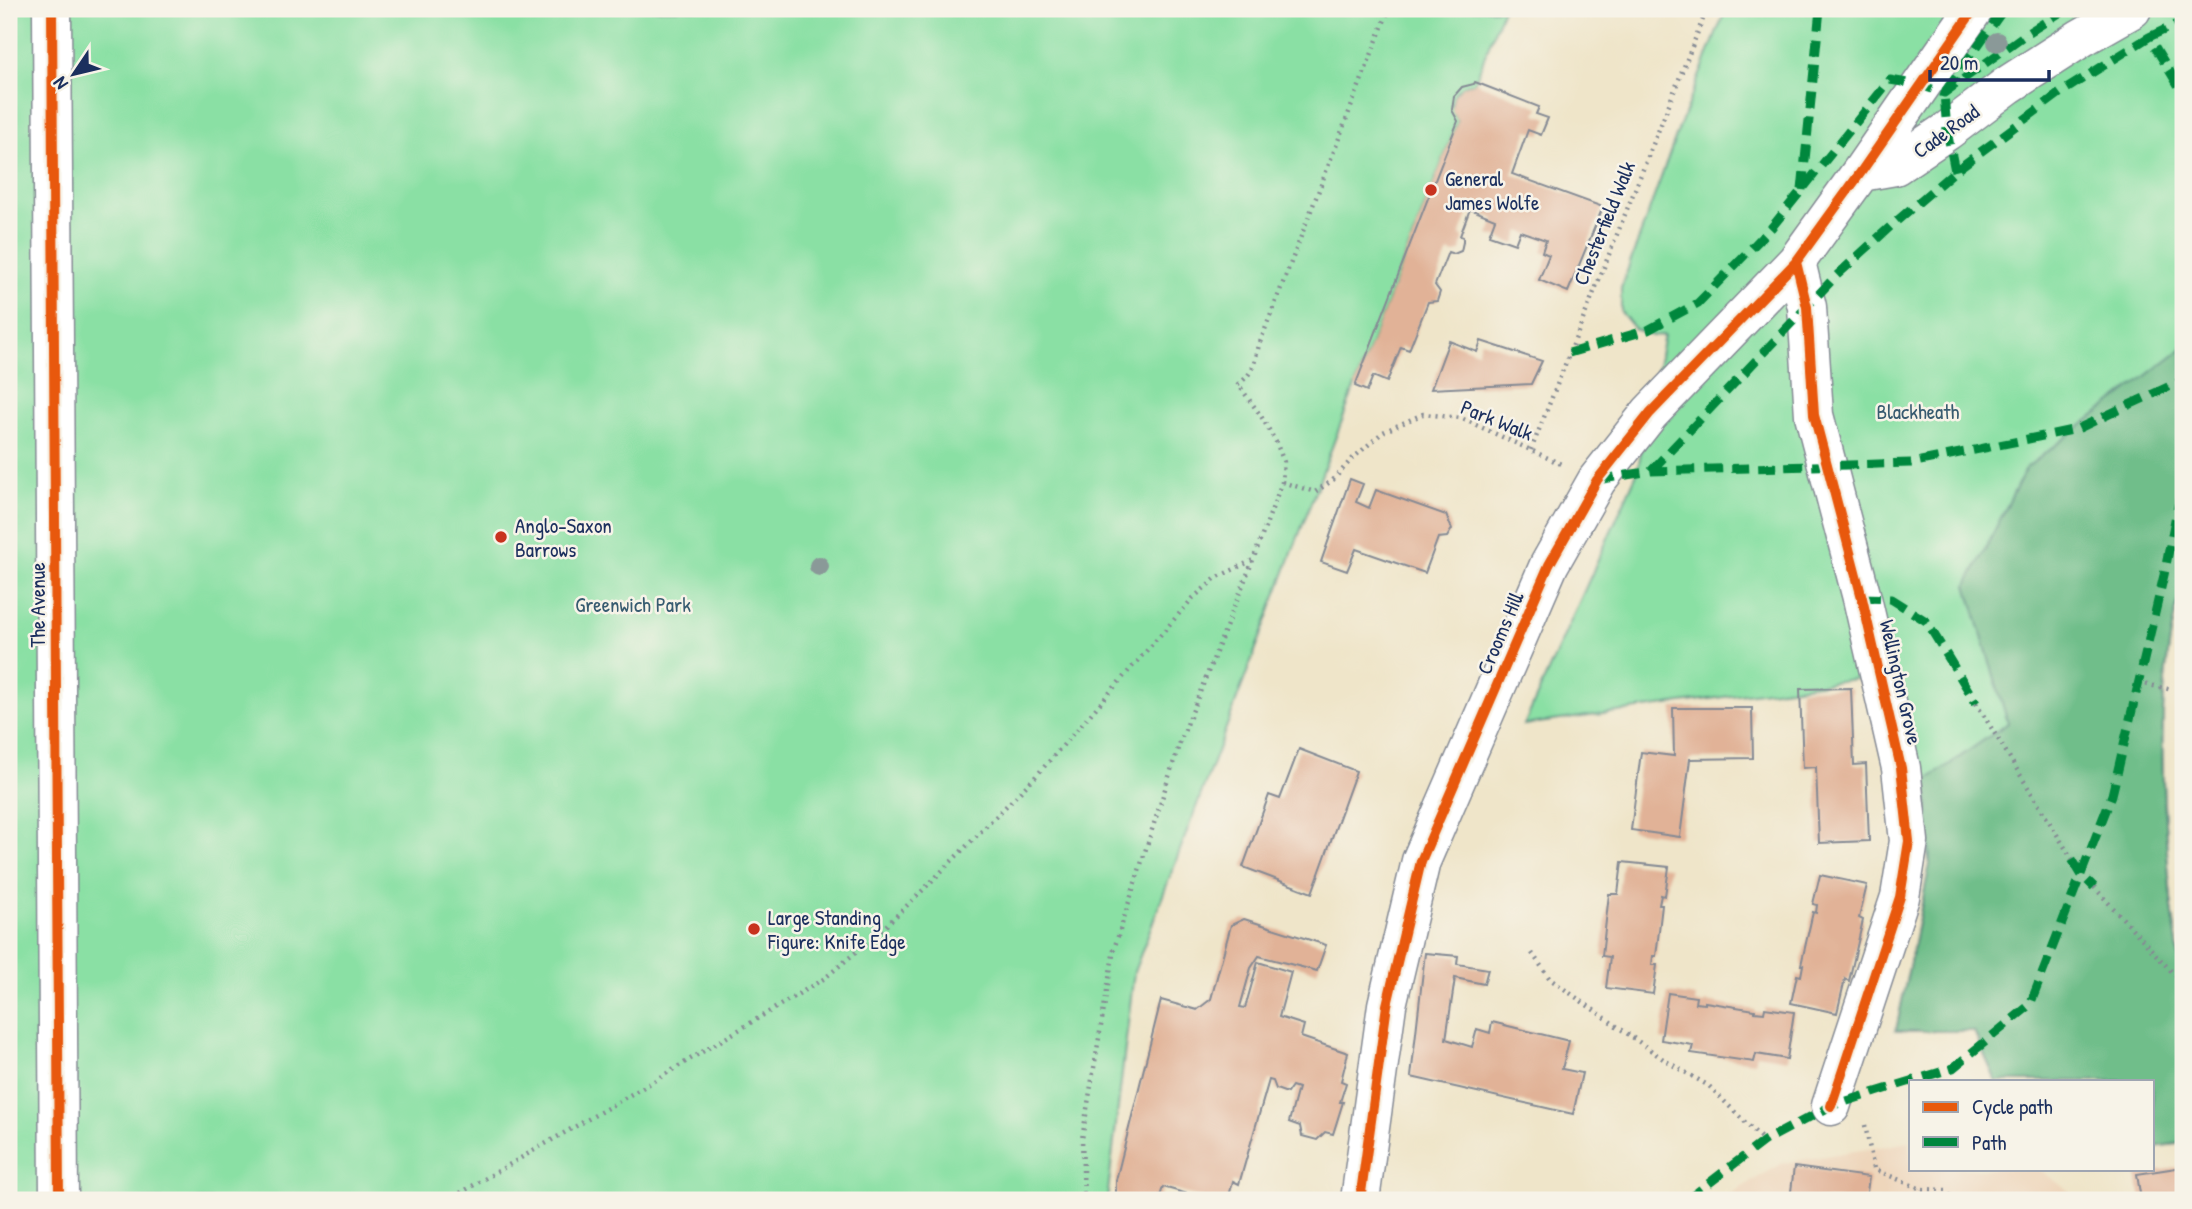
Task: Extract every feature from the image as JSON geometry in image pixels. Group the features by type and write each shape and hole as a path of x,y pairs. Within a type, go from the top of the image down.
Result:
{"street":[{"name":"The Avenue","path":"52,9 60,1200"},
{"name":"Crooms Hill","path":"1360,1200 1387,1005 1421,861 1549,565 1597,480 1650,413 1796,262 1974,9"},
{"name":"Cade Road","path":"1861,172 1895,166 2008,85 2132,9"},
{"name":"Wellington Grove","path":"1796,262 1807,307 1814,415 1862,598 1900,768 1909,841 1900,897 1848,1113"}],"path":[{"path":"1084,1200 1082,1139 1114,948 1180,742 1282,482 1284,462 1276,442 1238,384 1248,378 1253,368 1259,345 1389,9"},
{"path":"448,1200 825,978 919,894 1036,776 1193,598 1216,578 1254,559"},
{"path":"2138,683 2174,690"},
{"path":"1976,703 2072,859"},
{"path":"2094,887 2183,984"},
{"path":"1532,953 1550,979 1667,1061 1709,1086 1764,1141"},
{"path":"1848,1113 1874,1168 1921,1189 1946,1190 1953,1200"},
{"path":"1912,1200 1921,1189"}],"shaded area":[{"path":"1909,1142 1909,1170 2040,1170 2081,1200 1720,1200 1783,1163"}],"green space":[{"name":"Greenwich Park","path":"9,9 1503,9 1474,84 1461,88 1454,96 1452,102 1458,121 1134,972 1107,1200 9,1200"},
{"name":"Blackheath","path":"1726,9 2183,9 2183,585 2167,659 2162,740 2168,861 2183,1004 2183,1143 2154,1147 2154,1080 1996,1080 1974,1031 1896,1031 1930,864 1882,675 1524,725 1637,473 1664,335 1652,336 1635,329 1621,312 1621,288 1680,125"},
{"path":"2183,348 2183,585 2167,659 2162,740 2168,861 2183,1004 2183,1143 2154,1147 2154,1080 1996,1080 1974,1031 1896,1031 1930,864 1927,780 2008,723 1967,585 2026,468"}],"building":[{"path":"1475,82 1539,107 1536,114 1548,118 1541,135 1528,130 1512,174 1603,207 1568,292 1539,280 1549,255 1542,252 1546,240 1520,231 1515,244 1489,235 1495,219 1470,209 1460,236 1463,237 1461,251 1454,254 1448,252 1435,285 1440,292 1437,301 1428,302 1409,350 1401,347 1387,382 1373,376 1367,391 1355,386 1458,121 1452,110 1454,96 1462,87"},
{"path":"1449,341 1477,352 1481,341 1542,361 1531,384 1431,389"},
{"path":"1350,479 1363,484 1356,502 1369,508 1376,490 1446,515 1452,529 1447,537 1438,538 1425,573 1356,549 1347,571 1321,562"},
{"path":"1851,688 1854,765 1866,764 1869,841 1819,843 1816,767 1803,768 1800,689"},
{"path":"1673,708 1752,708 1753,758 1690,759 1680,837 1631,830 1641,752 1674,756"},
{"path":"1299,749 1356,771 1312,893 1243,867 1269,795 1280,799"},
{"path":"1622,862 1669,867 1665,896 1661,895 1659,905 1662,905 1656,956 1653,956 1652,965 1657,965 1653,994 1606,988 1610,957 1602,956 1609,894 1618,894"},
{"path":"1820,875 1867,885 1859,918 1863,920 1849,981 1845,979 1837,1013 1791,1003 1797,975 1801,976 1813,912 1816,913 1817,905 1813,904"},
{"path":"1244,919 1326,945 1317,971 1259,956 1251,968 1240,1007 1245,1008 1258,962 1291,972 1279,1017 1304,1025 1301,1037 1348,1053 1341,1081 1346,1083 1340,1102 1343,1102 1333,1134 1325,1132 1317,1140 1302,1136 1300,1126 1289,1122 1298,1088 1292,1086 1287,1093 1276,1089 1273,1081 1269,1080 1239,1184 1233,1181 1228,1200 1209,1200 1163,1187 1159,1200 1116,1198 1116,1180 1161,1000 1197,1010 1211,999 1231,925"},
{"path":"1425,953 1458,956 1457,964 1488,969 1484,984 1455,978 1446,1039 1472,1047 1477,1029 1490,1033 1492,1022 1569,1041 1562,1069 1582,1073 1573,1114 1411,1077"},
{"path":"1668,993 1696,997 1695,1003 1705,1002 1764,1013 1765,1008 1794,1012 1787,1059 1756,1054 1754,1062 1691,1053 1693,1045 1661,1040"},
{"path":"1794,1167 1869,1177 1866,1200 1790,1200"},
{"path":"2183,1167 2183,1200 2141,1200 2137,1174"}],"marked path":[{"path":"1802,190 1820,9"},
{"path":"1955,171 1947,131 1944,93 2004,9"},
{"path":"1569,353 1648,330 1698,303 1772,227 1890,80 1920,85 1944,93 2066,9"},
{"path":"2149,37 2183,21"},
{"path":"1651,471 1835,277 1955,171 2060,93 2149,37 2183,93"},
{"path":"1597,480 1651,471 1911,463 2077,429 2183,380"},
{"path":"1914,1080 1953,1068 2030,1005 2112,795 2164,575 2183,480"},
{"path":"1862,598 1891,599 1926,621 1976,703"},
{"path":"2072,859 2081,874 2094,887"},
{"path":"1687,1200 1764,1141 1831,1106 1909,1082"}],"cycle path":[{"path":"52,9 59,1200"},
{"path":"1360,1200 1387,1005 1421,861 1549,565 1597,480 1650,413 1796,262 1974,9"},
{"path":"1796,262 1807,307 1814,415 1862,598 1901,768 1909,841 1900,897 1831,1106"}],"place":[{"name":"General James Wolfe","path":"1431,190"},
{"name":"Anglo-Saxon Barrows","path":"501,537"},
{"name":"Large Standing Figure: Knife Edge","path":"754,929"}]}
